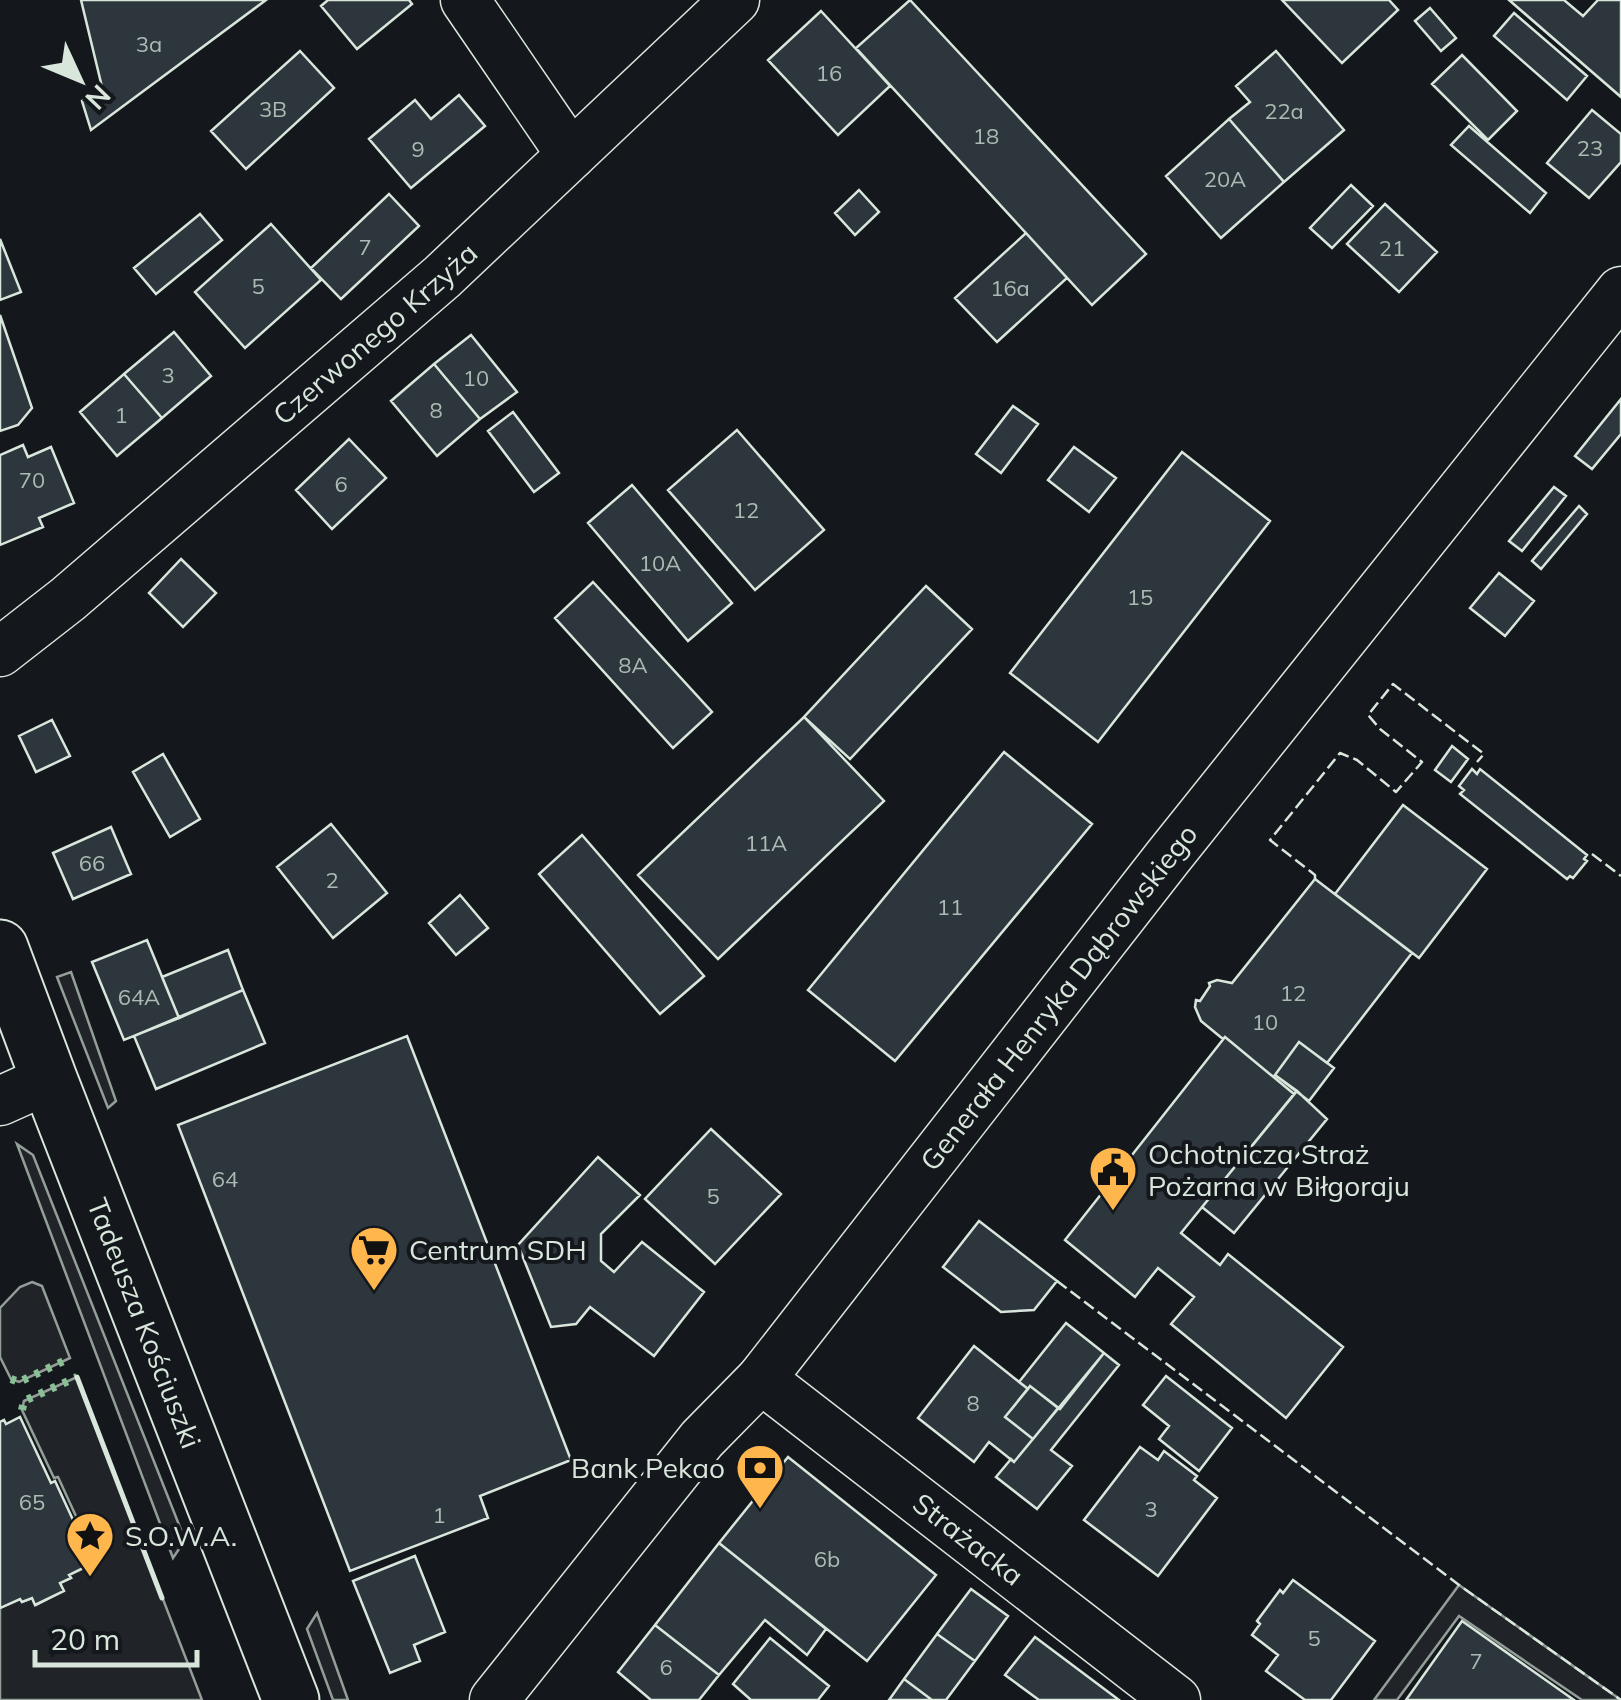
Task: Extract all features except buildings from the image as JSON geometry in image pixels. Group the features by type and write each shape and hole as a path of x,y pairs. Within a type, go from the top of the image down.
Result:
{"street":[{"path":"464,0 572,155"},
{"name":"Czerwonego Krzyża","path":"0,652 68,599 442,277 735,0"},
{"name":"Generała Henryka Dąbrowskiego","path":"494,1700 702,1438 760,1379 1189,829 1621,291"},
{"name":"Tadeusza Kościuszki","path":"0,948 291,1700"},
{"path":"0,1102 48,1079"},
{"name":"Strażacka","path":"760,1379 1176,1700"}],"shaded area":[{"path":"71,972 116,1101 108,1108 57,977"},
{"path":"17,1144 33,1155 185,1540 173,1558"},
{"path":"32,1282 42,1286 70,1358 19,1382 11,1379 0,1357 0,1308 20,1287"},
{"path":"77,1377 202,1700 0,1700 0,1608 32,1598 36,1605 63,1591 60,1583 71,1578 69,1575 97,1562 22,1410 24,1401"},
{"path":"1459,1585 1621,1700 1582,1700 1459,1616 1397,1700 1374,1700"},
{"path":"317,1613 348,1700 333,1700 307,1629"}],"hedge":[{"path":"11,1379 19,1382 70,1358"},
{"path":"22,1410 24,1401 77,1377"}],"fence":[{"path":"1315,879 1315,875 1270,840 1340,753 1357,760 1396,792 1422,762 1368,715 1393,684 1484,754 1477,762"},
{"path":"1592,854 1621,876"},
{"path":"1057,1281 1459,1585 1621,1700"}],"wall":[{"path":"77,1377 162,1598"}],"place":[{"name":"Ochotnicza Straż Pożarna w Biłgoraju","path":"1113,1212"},
{"name":"Centrum SDH","path":"374,1292"},
{"name":"Bank Pekao","path":"760,1510"},
{"name":"S.O.W.A.","path":"90,1578"}]}
